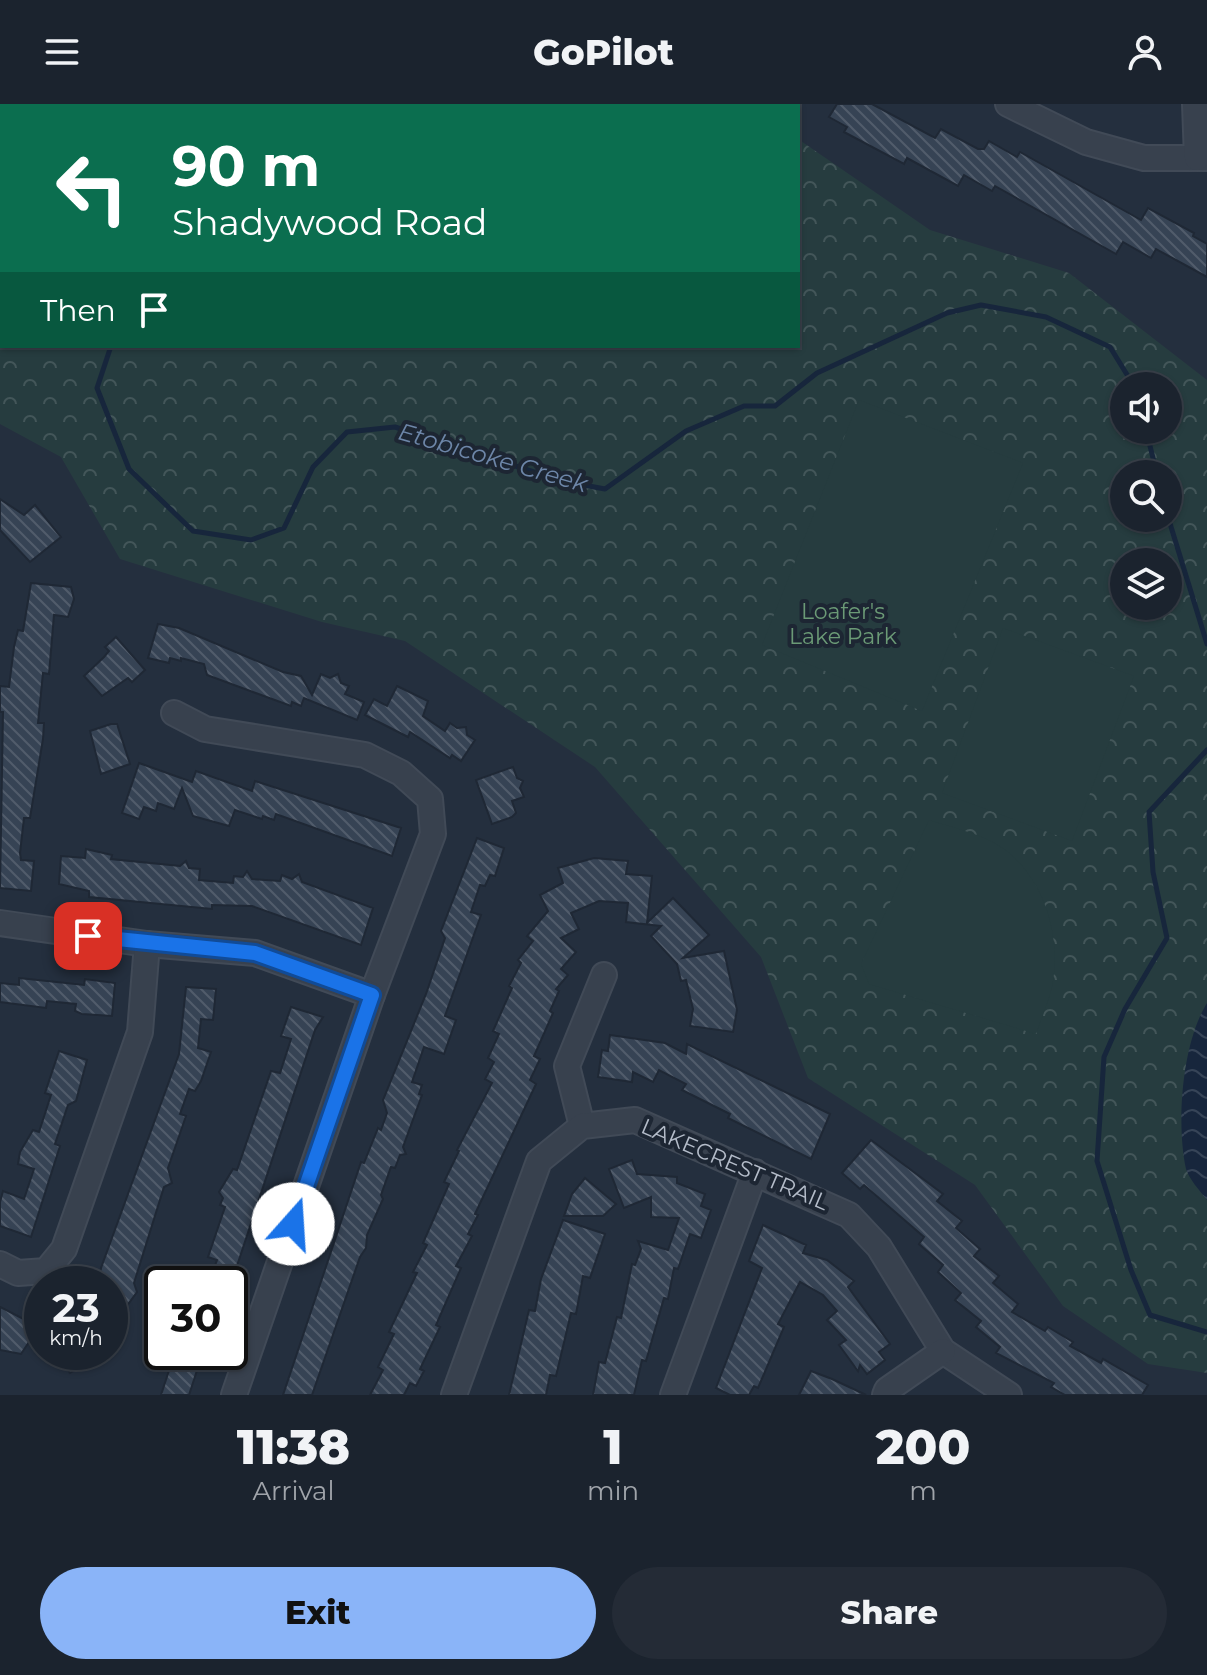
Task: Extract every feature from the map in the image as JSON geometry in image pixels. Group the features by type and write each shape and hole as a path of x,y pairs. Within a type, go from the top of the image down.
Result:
{"street":[{"path":"1008,104 1086,142 1144,158 1202,158 1195,104"},
{"path":"174,713 205,729 365,755 401,773 430,799 433,834 372,995 234,1395"},
{"path":"0,923 147,944 255,953 372,995"},
{"path":"0,1264 18,1273 46,1271 64,1249 140,1032 147,944"},
{"path":"454,1395 539,1161 582,1126 567,1066 604,975"},
{"name":"LAKECREST TRAIL","path":"582,1126 635,1120 849,1215 879,1247 943,1351 1009,1395"},
{"path":"673,1395 755,1172"},
{"path":"885,1395 887,1390 943,1351"}],"green space":[{"name":"Loafer's Lake Park","path":"800,140 930,230 1069,273 1207,380 1207,1373 1148,1364 1063,1306 975,1185 808,1078 761,957 595,767 405,641 322,622 120,559 61,457 0,424 0,348 800,348"},
{"path":"859,400 1023,463 922,711 762,645"},
{"path":"1003,628 1134,676 1072,841 942,793"},
{"path":"929,820 978,835 1004,849 1030,876 1040,893 1052,930 1054,968 1052,987 1036,1034 869,984 861,964"}],"water":[{"path":"1207,1003 1207,1200 1186,1169 1182,1107 1192,1039"}],"building":[{"path":"837,104 872,104 935,138 941,129 978,149 984,149 989,141 1017,157 1020,152 1141,220 1148,208 1194,233 1193,236 1207,244 1207,277 1156,249 1151,258 1123,242 1116,254 995,186 992,191 964,175 958,186 907,158 904,164 844,132 847,127 829,117"},
{"path":"0,499 24,515 35,505 61,537 30,562 0,530"},
{"path":"31,583 71,587 74,599 68,617 54,615 49,674 43,673 38,723 44,723 43,739 30,818 24,818 20,853 21,860 34,861 31,891 0,888 3,712 0,712 0,686 9,687 14,647 18,630 23,631"},
{"path":"158,624 179,628 283,672 301,676 312,695 321,674 330,678 338,674 341,683 349,686 345,694 364,702 357,720 304,698 301,706 292,702 291,706 207,675 204,664 181,658 181,661 170,658 169,663 148,658"},
{"path":"116,637 145,670 132,682 128,678 102,696 84,676 109,651 105,647"},
{"path":"397,686 428,701 423,716 445,731 450,723 457,728 466,727 467,735 475,740 461,761 452,755 450,758 410,732 408,737 365,715 374,699 387,706"},
{"path":"117,724 130,764 101,774 90,731"},
{"path":"139,763 192,782 196,771 252,791 255,781 401,828 392,856 276,814 274,820 263,816 262,819 235,810 229,826 193,816 182,788 174,809 158,803 156,811 144,807 139,819 122,813"},
{"path":"513,767 517,778 523,781 520,788 524,797 512,801 516,813 512,817 492,824 476,780"},
{"path":"477,838 504,848 495,876 490,875 485,886 480,885 471,912 481,915 445,1016 456,1020 444,1054 424,1047 412,1082 422,1085 419,1094 422,1095 403,1147 406,1154 400,1155 395,1168 391,1167 381,1195 383,1199 367,1235 366,1248 360,1257 312,1395 283,1395 361,1162 364,1163 387,1113 383,1100 426,994 445,938 441,931"},
{"path":"86,849 112,855 111,859 180,866 186,861 189,868 200,869 199,880 233,883 234,876 243,877 247,871 252,879 280,881 282,875 292,879 299,874 302,882 373,908 361,945 252,906 212,905 212,909 89,897 89,891 59,884 61,856 85,858"},
{"path":"594,858 628,861 626,874 652,876 647,923 673,898 709,935 683,958 724,951 737,1010 733,1032 690,1026 693,1009 686,980 681,981 677,964 651,936 661,926 626,922 628,903 599,901 571,913 579,929 561,938 576,952 561,969 568,975 556,989 559,991 550,1011 553,1013 534,1056 540,1059 530,1080 536,1084 475,1214 478,1215 468,1234 472,1236 456,1266 461,1268 436,1325 440,1327 420,1369 424,1371 416,1386 410,1383 404,1395 370,1395 383,1370 378,1367 394,1334 389,1332 417,1273 413,1272 427,1245 423,1243 449,1184 444,1182 492,1083 485,1079 494,1062 488,1058 499,1034 493,1031 521,963 518,960 533,941 527,936 548,911 540,895 563,883 558,868"},
{"path":"19,978 84,985 85,979 115,983 112,1016 82,1014 75,1011 76,1004 47,1001 46,1008 0,1002 0,983 19,985"},
{"path":"186,987 216,989 213,1020 201,1019 198,1048 211,1052 201,1081 195,1091 189,1089 180,1114 186,1116 168,1168 172,1183 164,1187 134,1283 137,1292 128,1304 128,1266 102,1266 179,1054"},
{"path":"291,1007 323,1017 315,1030 237,1266 215,1266 217,1260 208,1257 225,1207 220,1205 223,1198 219,1192 233,1169 237,1170 271,1071 280,1073 291,1039 281,1036"},
{"path":"610,1035 665,1043 686,1054 687,1044 830,1114 811,1159 728,1118 730,1114 682,1090 686,1084 659,1070 653,1082 633,1072 632,1082 598,1077 602,1050 608,1051"},
{"path":"59,1051 87,1060 76,1101 68,1105 55,1144 60,1146 31,1237 0,1226 0,1202 3,1191 24,1199 34,1169 18,1164 20,1152 33,1130 39,1132 51,1095 45,1093"},
{"path":"871,1140 943,1194 937,1201 962,1221 956,1228 980,1249 974,1256 999,1276 993,1283 1018,1304 1012,1312 1045,1331 1048,1327 1073,1342 1070,1346 1101,1363 1103,1359 1148,1385 1142,1395 1065,1395 1051,1387 1054,1383 996,1353 1000,1347 976,1327 981,1321 955,1300 961,1293 938,1272 943,1265 919,1244 924,1237 864,1185 860,1189 842,1173"},
{"path":"632,1160 637,1174 677,1177 677,1183 705,1194 701,1206 711,1210 701,1238 690,1234 678,1269 674,1268 668,1299 664,1298 646,1361 642,1360 634,1395 593,1395 599,1362 605,1363 617,1317 621,1318 632,1264 635,1265 641,1249 638,1241 668,1250 679,1218 651,1217 651,1197 624,1208 609,1169"},
{"path":"585,1178 616,1204 603,1216 564,1216 572,1194"},
{"path":"563,1220 605,1234 590,1278 583,1276 576,1314 571,1313 556,1376 550,1375 546,1395 509,1395 529,1310 535,1311 541,1279"},
{"path":"763,1225 806,1245 803,1253 827,1260 854,1281 848,1287 890,1344 879,1352 885,1360 867,1374 860,1365 858,1371 839,1345 846,1340 827,1320 837,1311 823,1295 800,1282 778,1324 784,1327 758,1388 754,1386 749,1395 730,1395 716,1388 762,1268 749,1261"},
{"path":"0,1307 24,1319 24,1350 21,1354 0,1350"},
{"path":"169,1370 197,1370 189,1395 161,1395"},
{"path":"811,1371 832,1379 866,1395 799,1395"}],"waterway":[{"name":"Etobicoke Creek","path":"110,348 97,388 129,469 193,531 251,540 284,528 313,467 347,432 395,427 562,481 605,489 686,431 744,406 775,406 817,373 947,313 981,305 1046,317 1110,347 1125,372"},
{"name":"Etobicoke Creek","path":"1150,444 1154,460"},
{"name":"Etobicoke Creek","path":"1173,532 1207,644"},
{"name":"Etobicoke Creek","path":"1207,750 1149,812 1153,872 1167,938 1125,1009 1104,1057 1097,1161 1131,1270 1150,1315 1207,1332"}],"route":[{"path":"88,936 255,953 372,995 293,1224"}]}
